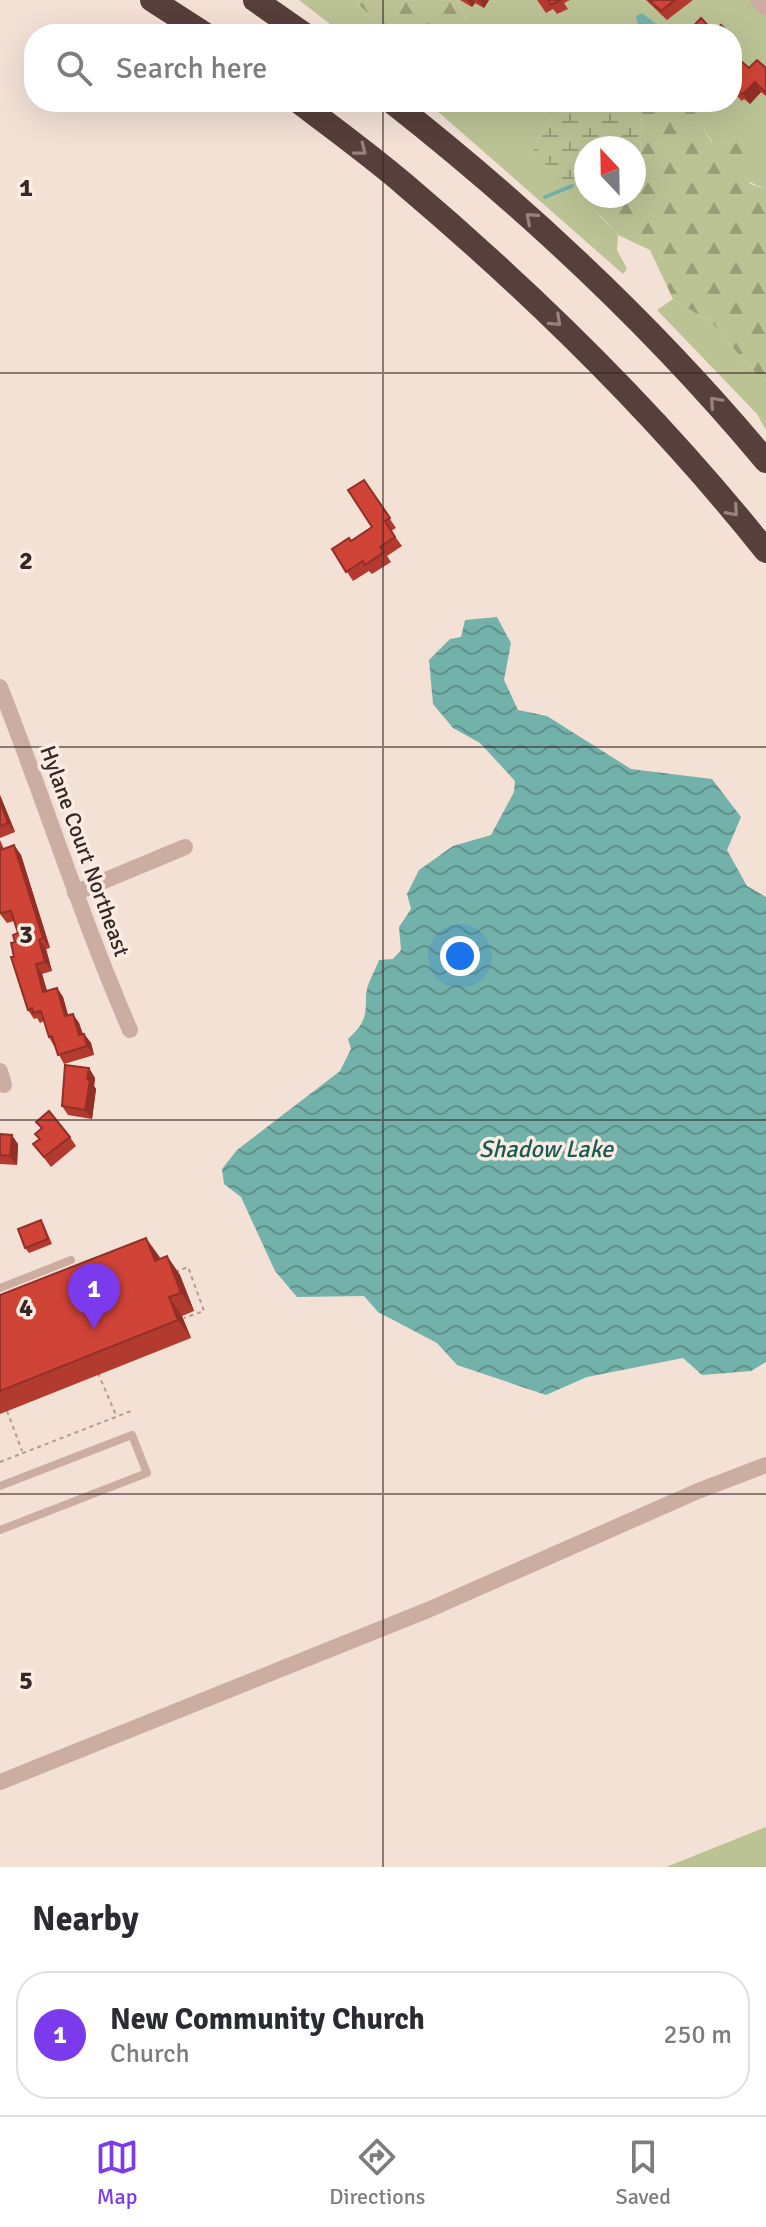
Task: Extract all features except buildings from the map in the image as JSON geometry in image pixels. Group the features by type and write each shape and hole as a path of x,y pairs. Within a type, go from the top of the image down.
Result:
{"highway":[{"path":"152,0 189,24"},
{"path":"255,0 290,24"},
{"path":"312,112 402,182 565,329 695,467 766,551"},
{"path":"404,112 525,213 577,261 672,354 766,461"}],"street":[{"path":"758,0 766,8"},
{"name":"Hylane Court Northeast","path":"0,687 43,796 48,820 97,954 130,1030"},
{"path":"75,893 185,847"},
{"path":"0,1782 428,1610 698,1491 766,1465"}],"lane":[{"path":"0,1288 71,1260"},
{"path":"0,1486 132,1435 147,1473 0,1530"}],"path":[{"path":"166,1275 188,1267 204,1311 183,1319"},
{"path":"186,1292 196,1288"},
{"path":"97,1368 116,1417"},
{"path":"0,1462 131,1411"},
{"path":"0,1419 8,1414 23,1453"}],"green space":[{"path":"299,0 358,0 359,5 380,24 330,24"},
{"path":"358,0 456,0 467,24 380,24 359,5"},
{"path":"456,0 766,0 766,189 753,184 730,166 695,112 742,112 742,24 467,24"},
{"path":"438,112 564,112 547,122 533,152 574,188 574,208 593,208 618,235 617,250 627,269 623,274"},
{"path":"564,112 642,112 641,136 574,136 574,191 533,152 547,122"},
{"path":"642,112 695,112 712,143 747,142 750,184 766,189 766,382 749,367 714,325 673,299 650,250 618,235 602,217 608,208 646,208 646,136 641,136"},
{"path":"592,208 608,208 602,217"},
{"path":"673,299 714,325 749,367 766,382 766,430 757,414 657,310"},
{"path":"766,1827 766,1867 666,1867"}],"water":[{"path":"642,13 656,24 639,24 636,16"},
{"name":"Shadow Lake","path":"497,617 511,643 504,680 518,710 547,716 631,769 712,779 741,817 727,850 747,886 766,897 766,1362 751,1371 702,1375 683,1358 587,1377 546,1395 457,1365 437,1343 378,1312 364,1296 297,1297 275,1271 241,1197 224,1184 222,1169 237,1150 340,1071 351,1049 348,1039 363,1020 367,989 379,960 393,959 401,950 399,927 411,909 407,894 419,870 453,846 491,835 514,792 515,781 480,743 453,728 433,704 429,660 450,639 461,637 465,620"}],"waterway":[{"path":"545,197 572,186"}],"place":[{"name":"New Community Church","path":"94,1329"}]}
